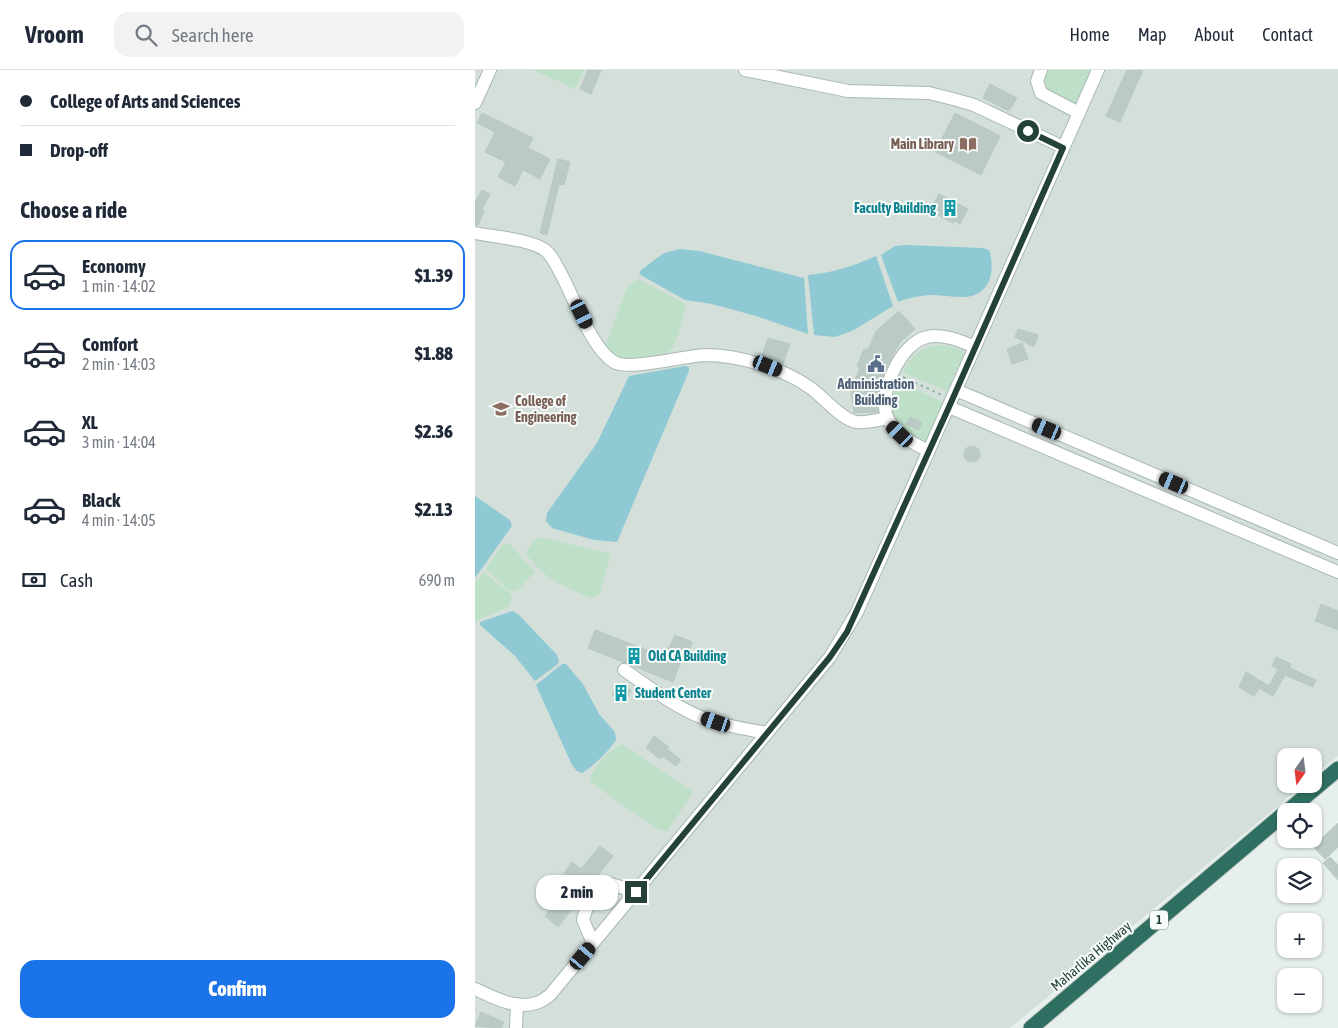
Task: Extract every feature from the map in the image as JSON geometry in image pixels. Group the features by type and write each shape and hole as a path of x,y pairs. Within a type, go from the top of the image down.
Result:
{"highway":[{"name":"Maharlika Highway","path":"1298,803 1338,769"},
{"name":"Maharlika Highway","path":"1031,1028 1277,820"}],"street":[{"path":"475,103 490,70"},
{"path":"745,70 848,90 929,93 974,105 1063,148"},
{"path":"1041,70 1037,81 1041,93 1079,113"},
{"path":"475,989 517,1004 536,1003 550,995 830,657 847,632 1098,70"},
{"path":"475,233 523,242 546,251 571,290 595,343 613,361 619,364 636,365 705,355 768,366 792,376 812,389 846,417 856,422 887,418"},
{"path":"929,452 900,434 887,418 884,401 887,386 908,347 927,337 948,338 975,347"},
{"path":"952,399 1338,553"},
{"path":"952,399 1338,572"},
{"path":"624,670 666,698 702,717 767,733"},
{"path":"593,943 583,920 587,904 605,886 611,884 636,892"},
{"path":"516,1028 517,1004"}],"path":[{"path":"893,373 952,399"}],"shaded area":[{"path":"475,70 1338,70 1338,756 1323,768 1323,748 1277,748 1277,793 1293,793 1281,803 1277,803 1277,806 1010,1028 475,1028"}],"green space":[{"path":"533,70 584,70 575,89"},
{"path":"1045,70 1091,70 1075,104 1055,96 1047,90 1044,79"},
{"path":"638,279 686,304 672,349 655,356 625,359 615,356 606,345 626,290"},
{"path":"943,345 962,350 964,354 947,391 902,372 910,360 919,352 929,347"},
{"path":"898,381 943,402 925,442 907,432 895,418 891,400"},
{"path":"540,537 611,554 600,593 596,597 590,598 562,585 539,569 526,553 532,543"},
{"path":"503,544 510,544 535,572 517,591 509,591 486,569"},
{"path":"484,572 511,594 512,599 507,608 475,621 475,583"},
{"path":"622,744 692,791 692,794 667,831 656,828 590,782 593,771 601,760"}],"water":[{"path":"895,246 983,248 989,250 992,266 989,281 980,292 973,296 929,295 913,297 898,302 881,255"},
{"path":"680,249 699,251 804,278 808,334 756,316 712,304 685,300 639,274 641,270 664,253"},
{"path":"876,256 893,306 854,330 835,337 814,335 808,275 826,273"},
{"path":"685,366 689,367 689,371 617,542 594,540 552,528 546,521 547,513 597,443 629,376"},
{"path":"475,496 510,520 512,526 475,578"},
{"path":"512,611 518,614 557,655 559,661 558,664 535,681 515,656 480,625 480,622"},
{"path":"562,664 566,664 583,684 599,714 615,732 616,740 609,749 582,773 577,771 572,765 536,685"}],"building":[{"path":"588,70 601,70 591,94 580,89"},
{"path":"1127,70 1143,70 1120,122 1106,116"},
{"path":"990,84 1017,98 1009,111 983,98"},
{"path":"482,113 533,138 528,148 550,159 540,179 523,170 515,186 498,177 506,162 485,152 495,132 477,123"},
{"name":"Main Library","path":"955,113 1000,136 981,175 935,152"},
{"path":"558,159 570,162 564,185 559,184 547,235 540,233"},
{"path":"482,190 490,194 482,210 484,212 478,225 475,225 475,202"},
{"name":"Faculty Building","path":"939,194 968,209 960,224 955,221 953,223 938,215 941,212 932,207"},
{"name":"Administration Building","path":"899,311 915,329 900,342 886,368 877,394 877,412 854,413 851,390 860,368 857,366 864,349 868,350 876,331"},
{"path":"1018,329 1038,335 1034,347 1015,337"},
{"path":"768,338 790,344 783,364 762,356"},
{"path":"1022,343 1028,359 1012,364 1007,349"},
{"path":"910,417 922,423 918,430 906,424"},
{"path":"972,446 978,448 980,454 978,460 972,462 966,460 964,454 966,448"},
{"path":"1321,604 1338,611 1338,630 1315,621"},
{"name":"Old CA Building","path":"595,630 665,657 675,635 692,642 687,655 684,653 673,682 588,648"},
{"path":"1276,657 1291,664 1290,668 1316,680 1313,687 1285,675 1273,696 1259,688 1254,696 1239,687 1246,672 1269,686 1278,669 1272,666"},
{"name":"Student Center","path":"617,684 631,690 625,702 612,695"},
{"path":"654,736 669,747 667,749 681,760 676,766 662,756 660,759 646,748"},
{"path":"1338,823 1338,847 1325,859 1315,848 1322,848 1322,838"},
{"path":"600,846 613,856 558,927 545,916 560,896 555,893 568,876 564,873 572,862 581,869"},
{"path":"1330,857 1338,865 1338,880 1323,863"},
{"path":"481,1012 504,1022 501,1028 475,1026"}],"place":[{"name":"Main Library","path":"968,144"},
{"name":"Faculty Building","path":"950,208"},
{"name":"Administration Building","path":"876,364"},
{"name":"College of Engineering","path":"501,409"},
{"name":"Old CA Building","path":"634,656"},
{"name":"Student Center","path":"621,693"}],"route":[{"path":"636,892 830,657 847,632 1063,148 1028,131"}]}
